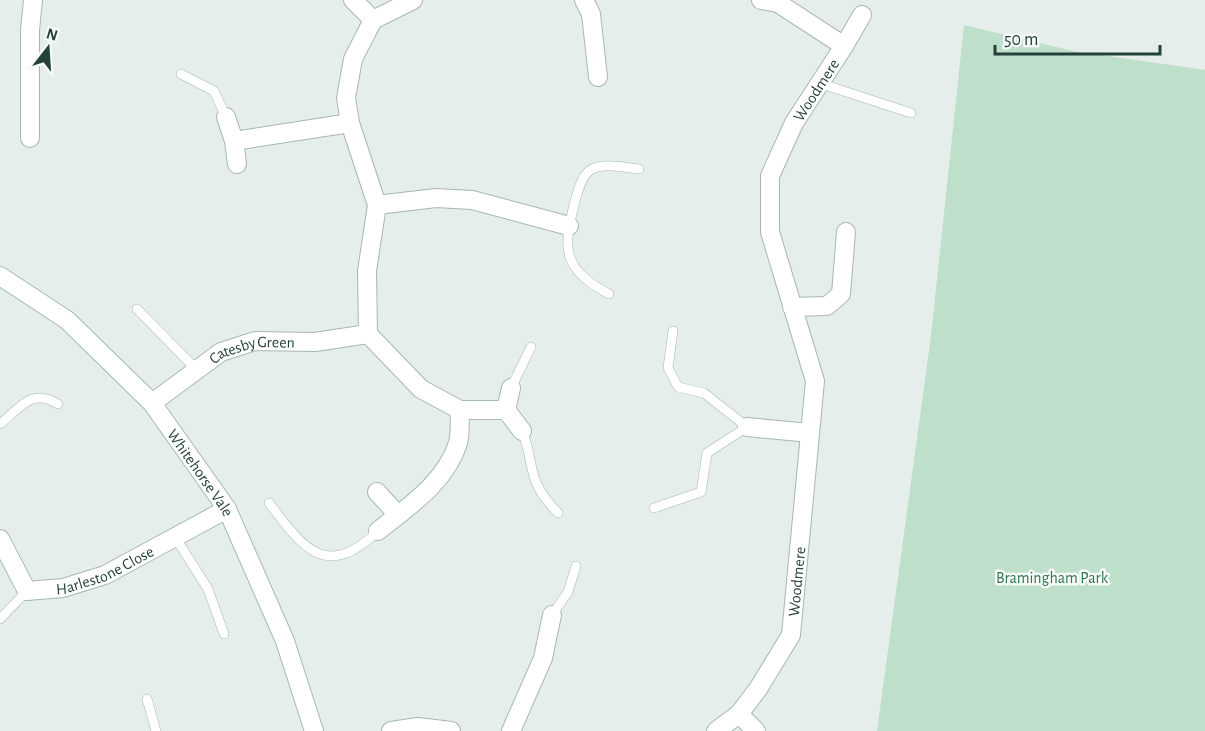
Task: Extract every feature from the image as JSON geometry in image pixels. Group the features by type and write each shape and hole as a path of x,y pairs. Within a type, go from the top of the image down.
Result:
{"street":[{"path":"30,138 30,30 33,0"},
{"path":"353,0 373,20"},
{"path":"413,0 373,20 353,59 346,98 350,123 377,205 367,271 368,334 420,389 460,410 506,410"},
{"path":"584,0 591,14 598,77"},
{"name":"Woodmere","path":"761,0 778,3 844,46"},
{"name":"Woodmere","path":"716,731 739,714 758,689 791,634 815,381 770,232 770,176 794,123 822,84 862,15"},
{"path":"226,117 234,141 237,164"},
{"path":"234,141 350,123"},
{"path":"377,205 436,198 472,200 569,226"},
{"path":"792,307 826,306 841,294 846,232"},
{"name":"Whitehorse Vale","path":"0,276 67,320 152,404 227,509 285,641 314,731"},
{"name":"Catesby Green","path":"152,404 221,352 255,341 315,342 368,334"},
{"path":"506,410 511,388"},
{"path":"378,531 421,497 440,476 458,442 460,410"},
{"path":"506,410 522,431"},
{"path":"747,427 810,433"},
{"path":"377,492 398,515"},
{"name":"Harlestone Close","path":"27,591 63,588 105,574 227,509"},
{"path":"0,539 27,591"},
{"path":"511,731 543,658 552,615"},
{"path":"739,714 756,731"},
{"path":"391,731 418,727 451,731"}],"lane":[{"path":"181,74 214,91 226,117"},
{"path":"822,84 911,113"},
{"path":"609,294 587,280 570,258 566,246 569,226 584,177 592,169 607,166 639,169"},
{"path":"137,309 197,370"},
{"path":"654,508 701,492 707,453 747,427 704,393 678,387 668,368 673,331"},
{"path":"511,388 531,347"},
{"path":"0,424 33,398 45,397 58,404"},
{"path":"522,431 529,445 536,482 543,497 558,513"},
{"path":"269,503 294,537 308,550 322,556 339,556 353,551 378,531"},
{"path":"175,537 208,589 224,634"},
{"path":"552,615 568,592 576,566"},
{"path":"0,619 27,591"},
{"path":"147,699 156,731"}],"green space":[{"name":"Bramingham Park","path":"964,25 1073,51 1205,70 1205,731 877,731 931,336"}]}
